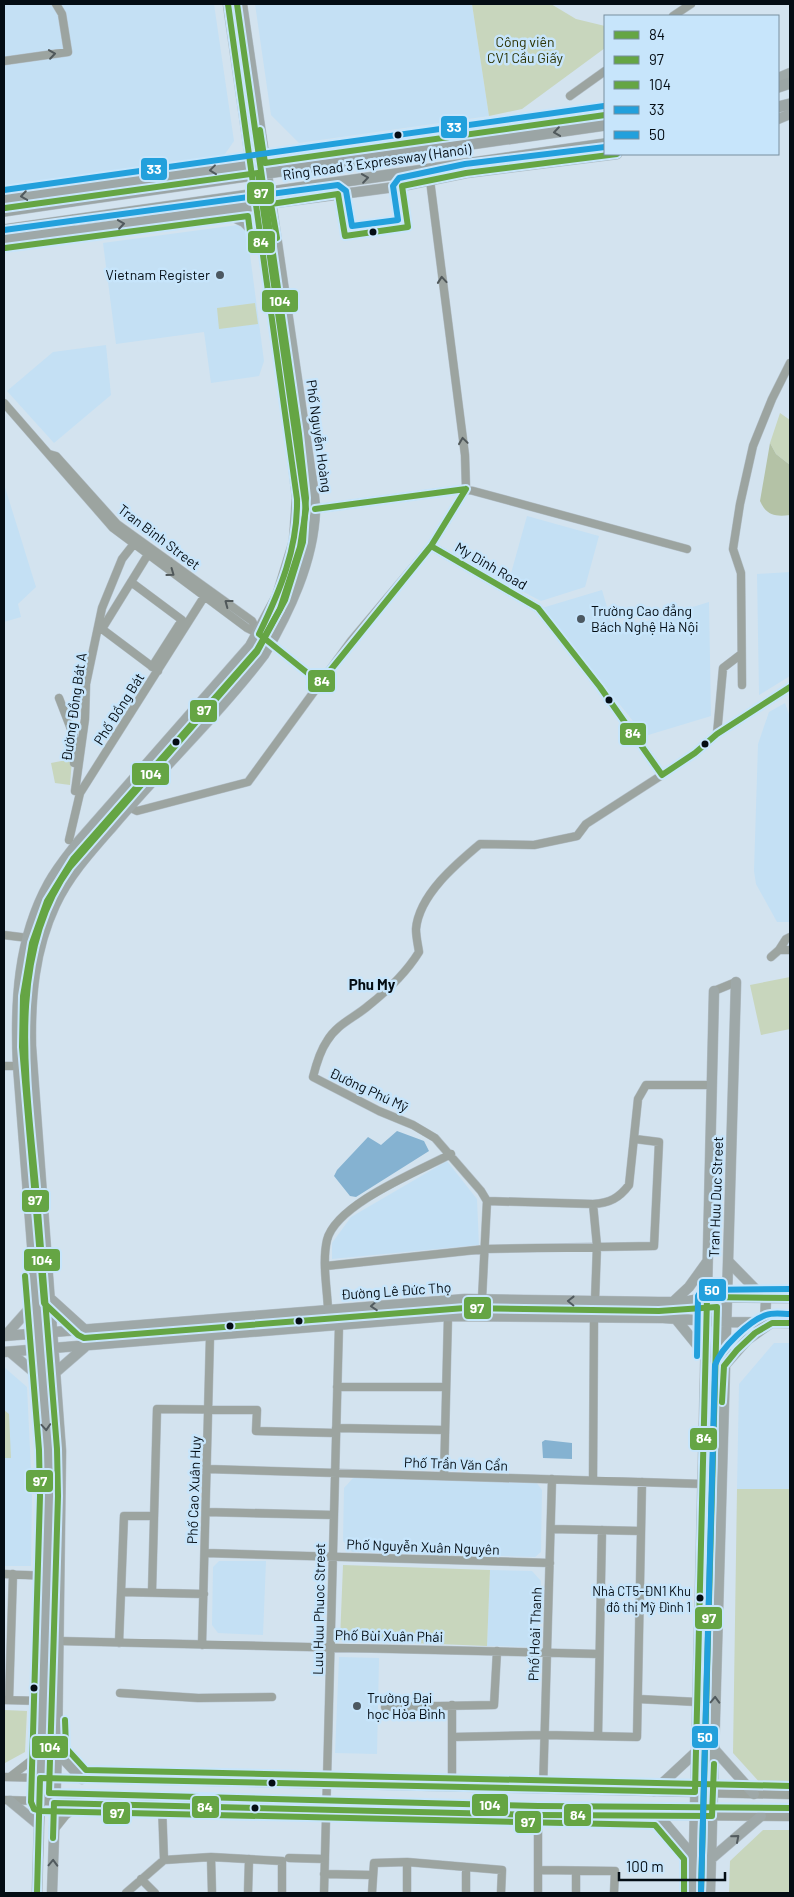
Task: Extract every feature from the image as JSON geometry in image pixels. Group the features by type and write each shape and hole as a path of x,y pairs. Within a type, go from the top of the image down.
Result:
{"highway":[{"name":"Ring Road 3 Expressway (Hanoi)","path":"4,211 604,125"},
{"name":"Ring Road 3 Expressway (Hanoi)","path":"4,230 604,144"}],"main road":[{"name":"Phố Nguyễn Hoàng","path":"37,1893 48,1517 48,1450 18,1066 17,997 28,938 49,883 78,842 259,634 285,575 297,520 290,435 260,239 228,4"},
{"name":"Phố Nguyễn Hoàng","path":"52,1893 57,1752 62,1451 30,1020 34,971 40,946 55,904 80,864 128,807 234,692 270,644 288,613 304,570 315,509 242,4"},
{"path":"4,199 264,158 604,115"},
{"path":"4,239 220,211 272,208 430,180 610,155"},
{"path":"220,211 244,222 260,239"},
{"name":"Tran Huu Duc Street","path":"710,1893 736,982"},
{"name":"Tran Huu Duc Street","path":"693,1893 714,991"},
{"path":"663,1318 668,1302 689,1287 708,1261"},
{"path":"706,1373 724,1370 748,1339 768,1323 765,1298 728,1261"},
{"name":"Đường Lê Đức Thọ","path":"5,1336 328,1309 482,1299 668,1302 707,1297 790,1298"},
{"path":"5,1336 37,1300"},
{"path":"52,1300 84,1329"},
{"name":"Đường Lê Đức Thọ","path":"7,1352 448,1316 675,1318 725,1322 790,1323"},
{"path":"675,1318 706,1356"},
{"path":"56,1372 86,1346"},
{"path":"7,1352 42,1379"},
{"path":"714,1749 754,1794"},
{"path":"57,1752 82,1779"},
{"path":"654,1792 696,1752"},
{"path":"7,1800 39,1824"},
{"path":"659,1816 693,1856"},
{"path":"711,1859 761,1816"}],"street":[{"path":"4,61 68,52 62,14 56,4"},
{"path":"674,15 691,4"},
{"path":"570,96 604,72"},
{"path":"128,807 137,812 248,782 320,683 411,568 431,546 466,489 465,455 430,180"},
{"path":"742,684 740,655 741,573 732,548 754,446 772,399 790,364"},
{"name":"Tran Binh Street","path":"4,403 112,528 147,556 247,628 259,634 320,683"},
{"name":"Tran Binh Street","path":"50,454 56,456 117,524 252,621 259,634"},
{"path":"315,509 466,489 688,549"},
{"name":"Đường Đồng Bát A","path":"59,698 76,742 73,790 85,719 86,684 102,608 122,560 133,545"},
{"name":"My Dinh Road","path":"431,546 538,608 600,687 662,775"},
{"path":"131,582 182,620 155,669 102,629 147,556"},
{"name":"Phố Đồng Bát","path":"69,840 80,793 155,669 204,597"},
{"path":"717,734 723,668 740,655"},
{"path":"662,775 695,753 717,734 790,687"},
{"name":"Đường Phú Mỹ","path":"487,1201 482,1191 435,1138 413,1125 379,1111 313,1077 326,1041 340,1024 367,1007 409,967 419,952 416,929 427,901 458,862 480,844 534,845 576,836 586,824 662,775"},
{"path":"4,935 28,938"},
{"path":"771,957 779,950 786,938 790,937"},
{"path":"779,950 790,950"},
{"path":"714,991 736,982"},
{"path":"4,1066 18,1066"},
{"path":"482,1299 487,1201 608,1203 622,1194 630,1185 638,1099 646,1085 711,1085"},
{"path":"326,1266 485,1249 654,1246 659,1142 635,1139"},
{"path":"23,1142 38,1141"},
{"path":"328,1309 327,1239 340,1218 356,1204 451,1154"},
{"path":"593,1204 597,1246 595,1301"},
{"path":"444,1476 448,1316"},
{"path":"593,1480 594,1318"},
{"name":"Luu Huu Phuoc Street","path":"324,1893 338,1386 338,1325"},
{"name":"Phố Cao Xuân Huy","path":"202,1645 210,1336"},
{"path":"338,1386 446,1387"},
{"path":"152,1592 156,1409 209,1408 256,1410 256,1431 445,1430"},
{"name":"Phố Trần Văn Cẩn","path":"207,1469 703,1484"},
{"name":"Phố Hoài Thanh","path":"543,1789 552,1479"},
{"path":"453,1737 545,1735 637,1737 642,1482"},
{"path":"206,1512 334,1516"},
{"path":"48,1517 60,1516"},
{"path":"119,1643 124,1516 154,1516"},
{"path":"551,1529 641,1531"},
{"path":"598,1736 602,1530"},
{"name":"Phố Nguyễn Xuân Nguyên","path":"205,1553 550,1563"},
{"path":"4,1574 46,1576"},
{"path":"13,1574 6,1700 42,1701"},
{"path":"122,1592 204,1594"},
{"name":"Phố Bùi Xuân Phái","path":"59,1641 599,1654"},
{"path":"385,1707 494,1705 497,1651"},
{"path":"120,1693 198,1698 272,1697"},
{"path":"638,1699 698,1702"},
{"path":"452,1706 452,1787"},
{"path":"7,1777 41,1753"},
{"path":"7,1777 82,1779 242,1778 328,1784 790,1794"},
{"path":"7,1800 54,1803 538,1814 790,1817"},
{"path":"54,1830 66,1815 84,1803"},
{"path":"162,1805 164,1860"},
{"path":"538,1814 538,1893"},
{"path":"211,1857 212,1893"},
{"path":"126,1893 164,1860 211,1857 285,1860 325,1859"},
{"path":"248,1893 249,1859"},
{"path":"282,1893 285,1860"},
{"path":"407,1893 408,1862"},
{"path":"372,1893 374,1863 408,1862 502,1870 501,1893"},
{"path":"466,1868 466,1893"},
{"path":"538,1870 615,1871 614,1893"},
{"path":"576,1870 576,1893"},
{"path":"324,1874 372,1875"},
{"path":"141,1880 155,1893"}],"shaded area":[{"path":"4,4 214,4 234,141 223,157 4,185"},
{"path":"255,4 472,4 489,116 299,143 271,115"},
{"path":"238,225 247,232 264,361 259,376 211,383 204,332 116,344 103,243"},
{"path":"106,345 111,395 54,443 7,391 53,352"},
{"path":"4,484 36,587 18,604 21,617 4,622"},
{"path":"527,516 599,536 585,587 541,601 508,584"},
{"path":"790,572 790,676 759,695 757,574"},
{"path":"602,590 614,631 709,602 711,716 645,736 542,608"},
{"path":"785,703 790,717 790,922 777,922 756,884 754,871 758,744 769,712"},
{"path":"397,1131 424,1141 429,1151 356,1197 350,1196 334,1176 337,1170 368,1137 381,1145"},
{"path":"447,1161 477,1199 479,1245 332,1259 332,1243 351,1217"},
{"path":"774,1343 790,1343 790,1489 737,1489 739,1384"},
{"path":"4,1367 27,1387 32,1491 31,1566 4,1566"},
{"path":"545,1440 572,1443 572,1459 543,1458 542,1442"},
{"path":"353,1478 536,1482 542,1490 541,1552 535,1557 352,1552 343,1541 344,1488"},
{"path":"219,1561 266,1561 263,1635 218,1633 212,1625 213,1567"},
{"path":"490,1570 532,1571 541,1581 538,1639 531,1647 487,1646"},
{"name":"Trường Đại học Hòa Bình","path":"339,1657 379,1658 377,1754 335,1753"}],"green space":[{"name":"Công viên CV1 Cầu Giấy","path":"472,4 551,4 576,19 604,26 604,49 522,109 489,116"},
{"path":"255,303 258,324 219,329 217,308"},
{"path":"780,413 790,420 790,465 776,454 770,443"},
{"path":"770,443 776,454 790,465 790,515 780,516 772,514 762,506 760,501"},
{"path":"72,759 70,785 55,783 51,763"},
{"path":"790,977 790,1029 761,1035 750,985"},
{"path":"4,1410 9,1414 11,1458 4,1458"},
{"path":"737,1489 790,1489 790,1786 762,1785 733,1753"},
{"path":"343,1565 490,1570 487,1646 340,1640"},
{"path":"4,1710 27,1711 25,1752 5,1763"},
{"path":"763,1830 790,1830 790,1893 729,1893 730,1861"}],"transit line":[{"name":"84","path":"228,4 297,499 297,517 291,552 281,585 259,634 320,683 431,546 466,489"},
{"name":"104","path":"237,4 299,434 306,498 303,542 285,600 257,652 70,867 48,905 35,946 27,989 26,1079 57,1449 58,1496 49,1793 538,1806 790,1808"},
{"name":"33","path":"4,190 604,106"},
{"name":"84","path":"260,130 265,163 604,115"},
{"name":"33","path":"4,230 338,185 346,191 352,226 398,220 393,186 399,178 465,164 604,147"},
{"name":"84","path":"277,238 271,204 338,194 345,236 408,227 402,186 466,173 609,155"},
{"name":"97","path":"5,208 258,173 306,509 300,547 280,609 257,650 73,859 47,901 32,943 23,996 22,1047 44,1303 78,1335 84,1338 465,1308 659,1311 717,1307 701,1893"},
{"name":"97","path":"5,248 248,216 251,240"},
{"name":"84","path":"315,509 466,489"},
{"name":"84","path":"431,546 538,608 600,687 662,775 695,753 717,734 790,687"},
{"name":"97","path":"25,1276 39,1450 40,1496 31,1802 34,1809 40,1811 655,1825 684,1859 684,1893"},
{"name":"50","path":"697,1356 698,1296 702,1290 790,1289"},
{"name":"84","path":"37,1893 40,1778 695,1792 707,1297 790,1298"},
{"name":"50","path":"701,1893 715,1365 729,1343 759,1318 775,1313 790,1314"},
{"name":"84","path":"722,1402 724,1366 737,1350 755,1333 772,1323 790,1323"},
{"name":"104","path":"65,1720 66,1748 86,1770 790,1786"},
{"name":"84","path":"53,1838 54,1803 538,1815 712,1816 714,1764"}],"place":[{"name":"Vietnam Register","path":"220,275"},
{"name":"Trường Cao đẳng Bách Nghệ Hà Nội","path":"581,619"},
{"name":"Nhà CT5-ĐN1 Khu đô thị Mỹ Đình 1","path":"700,1598"},
{"name":"Trường Đại học Hòa Bình","path":"357,1706"}],"district":[{"name":"Phu My","path":"372,985"}]}
